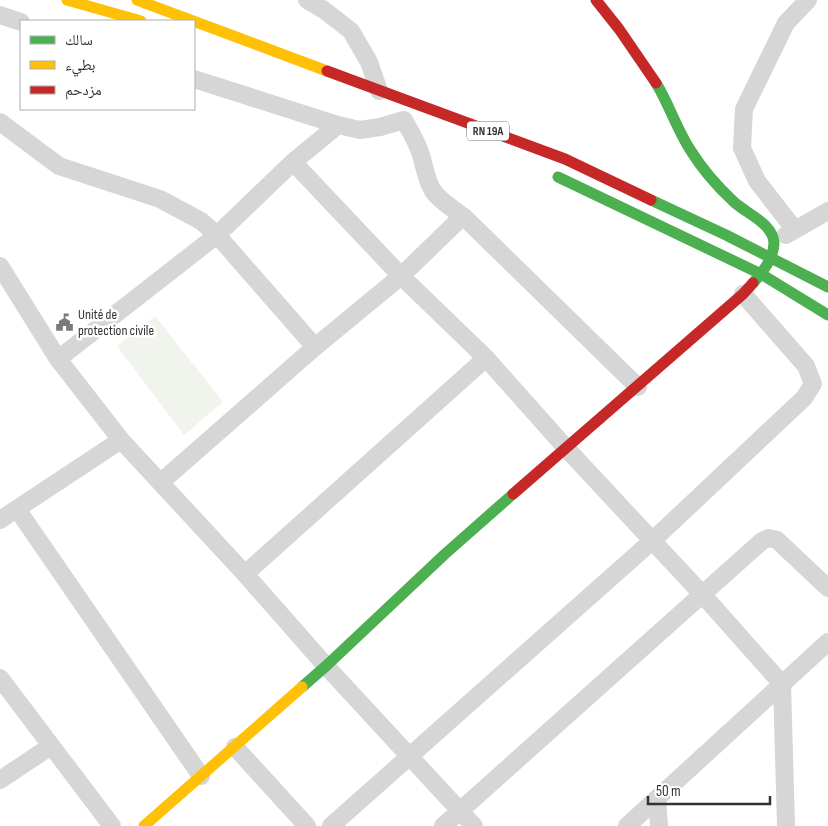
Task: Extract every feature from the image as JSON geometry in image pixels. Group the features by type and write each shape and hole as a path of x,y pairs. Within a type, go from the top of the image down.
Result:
{"main road":[{"path":"67,0 138,20"},
{"name":"RN 19A","path":"137,0 190,20"},
{"path":"144,826 326,666 445,554 743,294 761,274 773,250 768,227 733,201 690,150 657,85 619,29 596,0"},
{"name":"RN 19A","path":"195,22 565,160 726,234 773,250 828,286"},
{"path":"386,113 422,126"},
{"path":"548,173 761,274 828,315"}],"street":[{"path":"307,0 324,10 351,31 369,62 379,91"},
{"path":"795,230 757,181 742,148 744,109 786,22 808,0"},
{"path":"0,15 20,22"},
{"path":"195,79 338,126 360,130 380,127 404,120 416,142 426,178 434,193 463,216 638,387"},
{"path":"0,122 59,166 160,199 201,221 217,235 316,347"},
{"path":"58,359 217,235 293,162 338,126"},
{"path":"293,162 401,276 486,358 782,684 786,826"},
{"path":"773,250 795,230 828,211"},
{"path":"161,482 401,276 463,216"},
{"path":"0,266 58,359 121,440 474,826"},
{"path":"331,826 652,541 804,398 812,384 806,366 743,294"},
{"path":"245,574 486,358"},
{"path":"121,440 5,514 201,776"},
{"path":"443,826 762,540 769,538 777,540 828,588"},
{"path":"627,826 828,642"},
{"path":"0,678 112,826"},
{"path":"0,780 51,746"},
{"path":"234,747 307,826"},
{"path":"657,798 660,826"}],"shaded area":[{"path":"155,316 223,402 184,435 117,346"}],"traffic: fast":[{"path":"656,83 686,143 700,164 727,195 764,224 772,236 774,249 770,259 753,283"},
{"path":"558,177 761,274 828,315"},
{"path":"651,200 726,235 828,287"},
{"path":"302,687 445,554 513,494"}],"traffic: slow":[{"path":"67,0 137,20"},
{"path":"137,0 191,20"},
{"path":"195,22 327,71"},
{"path":"144,826 302,687"}],"traffic: jam":[{"path":"596,0 619,29 656,83"},
{"path":"327,71 565,159 651,200"},
{"path":"513,494 743,294 753,283"}],"place":[{"name":"Unité de protection civile","path":"64,322"}]}
